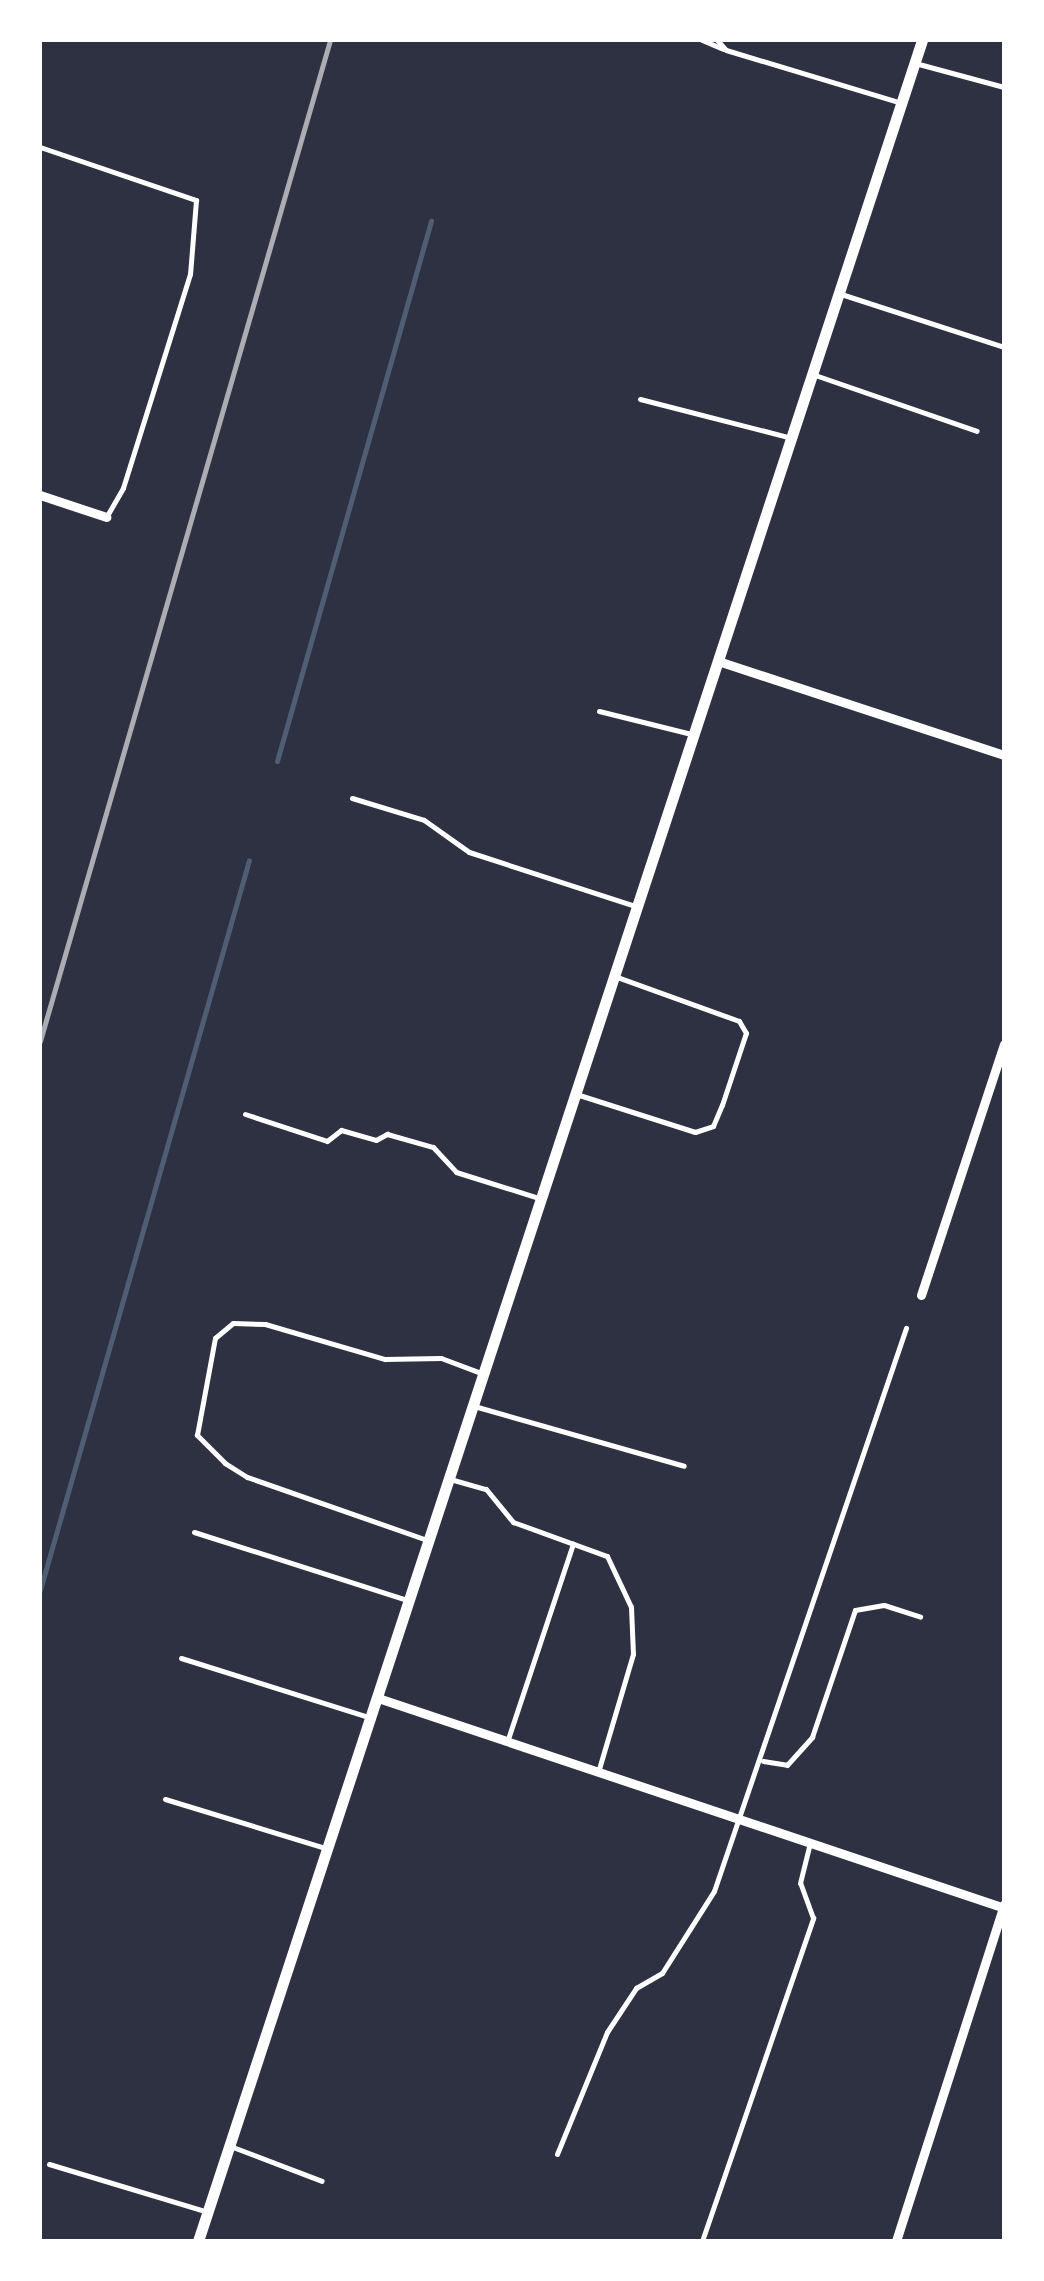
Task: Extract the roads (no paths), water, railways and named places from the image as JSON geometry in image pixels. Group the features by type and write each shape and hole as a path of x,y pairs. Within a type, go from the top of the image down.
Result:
{"street":[{"path":"198,2241 922,40"},
{"path":"40,496 106,517"},
{"path":"718,661 1004,755"},
{"path":"920,1295 1004,1044"},
{"path":"378,1698 1004,1906 896,2241"}],"lane":[{"path":"702,40 901,104"},
{"path":"717,40 726,50"},
{"path":"914,63 1004,87"},
{"path":"40,147 196,200 190,274 123,488 106,517"},
{"path":"838,294 1004,346"},
{"path":"812,374 976,430"},
{"path":"640,399 791,437"},
{"path":"599,712 694,735"},
{"path":"352,798 424,820 469,852 638,906"},
{"path":"576,1094 704,1132 713,1126 740,1052 746,1033 739,1020 615,976"},
{"path":"245,1114 326,1140 342,1130 376,1140 387,1134 433,1147 456,1172 542,1199"},
{"path":"430,1541 247,1477 225,1463 198,1435 215,1338 233,1322 265,1324 385,1358 440,1358 484,1374"},
{"path":"558,2154 607,2032 636,1988 662,1973 693,1927 743,1820 906,1328"},
{"path":"474,1406 684,1466"},
{"path":"450,1478 486,1490 512,1522 607,1556 631,1608 633,1654 598,1772"},
{"path":"194,1532 410,1601"},
{"path":"506,1742 573,1544"},
{"path":"763,1760 787,1765 812,1736 855,1610 884,1606 920,1617"},
{"path":"181,1658 371,1718"},
{"path":"165,1799 328,1849"},
{"path":"702,2241 813,1918 800,1883 810,1843"},
{"path":"230,2146 322,2182"},
{"path":"49,2164 208,2212"}],"waterway":[{"path":"277,761 431,221"},
{"path":"40,1590 249,860"}],"railway":[{"path":"40,1041 330,40"}]}
